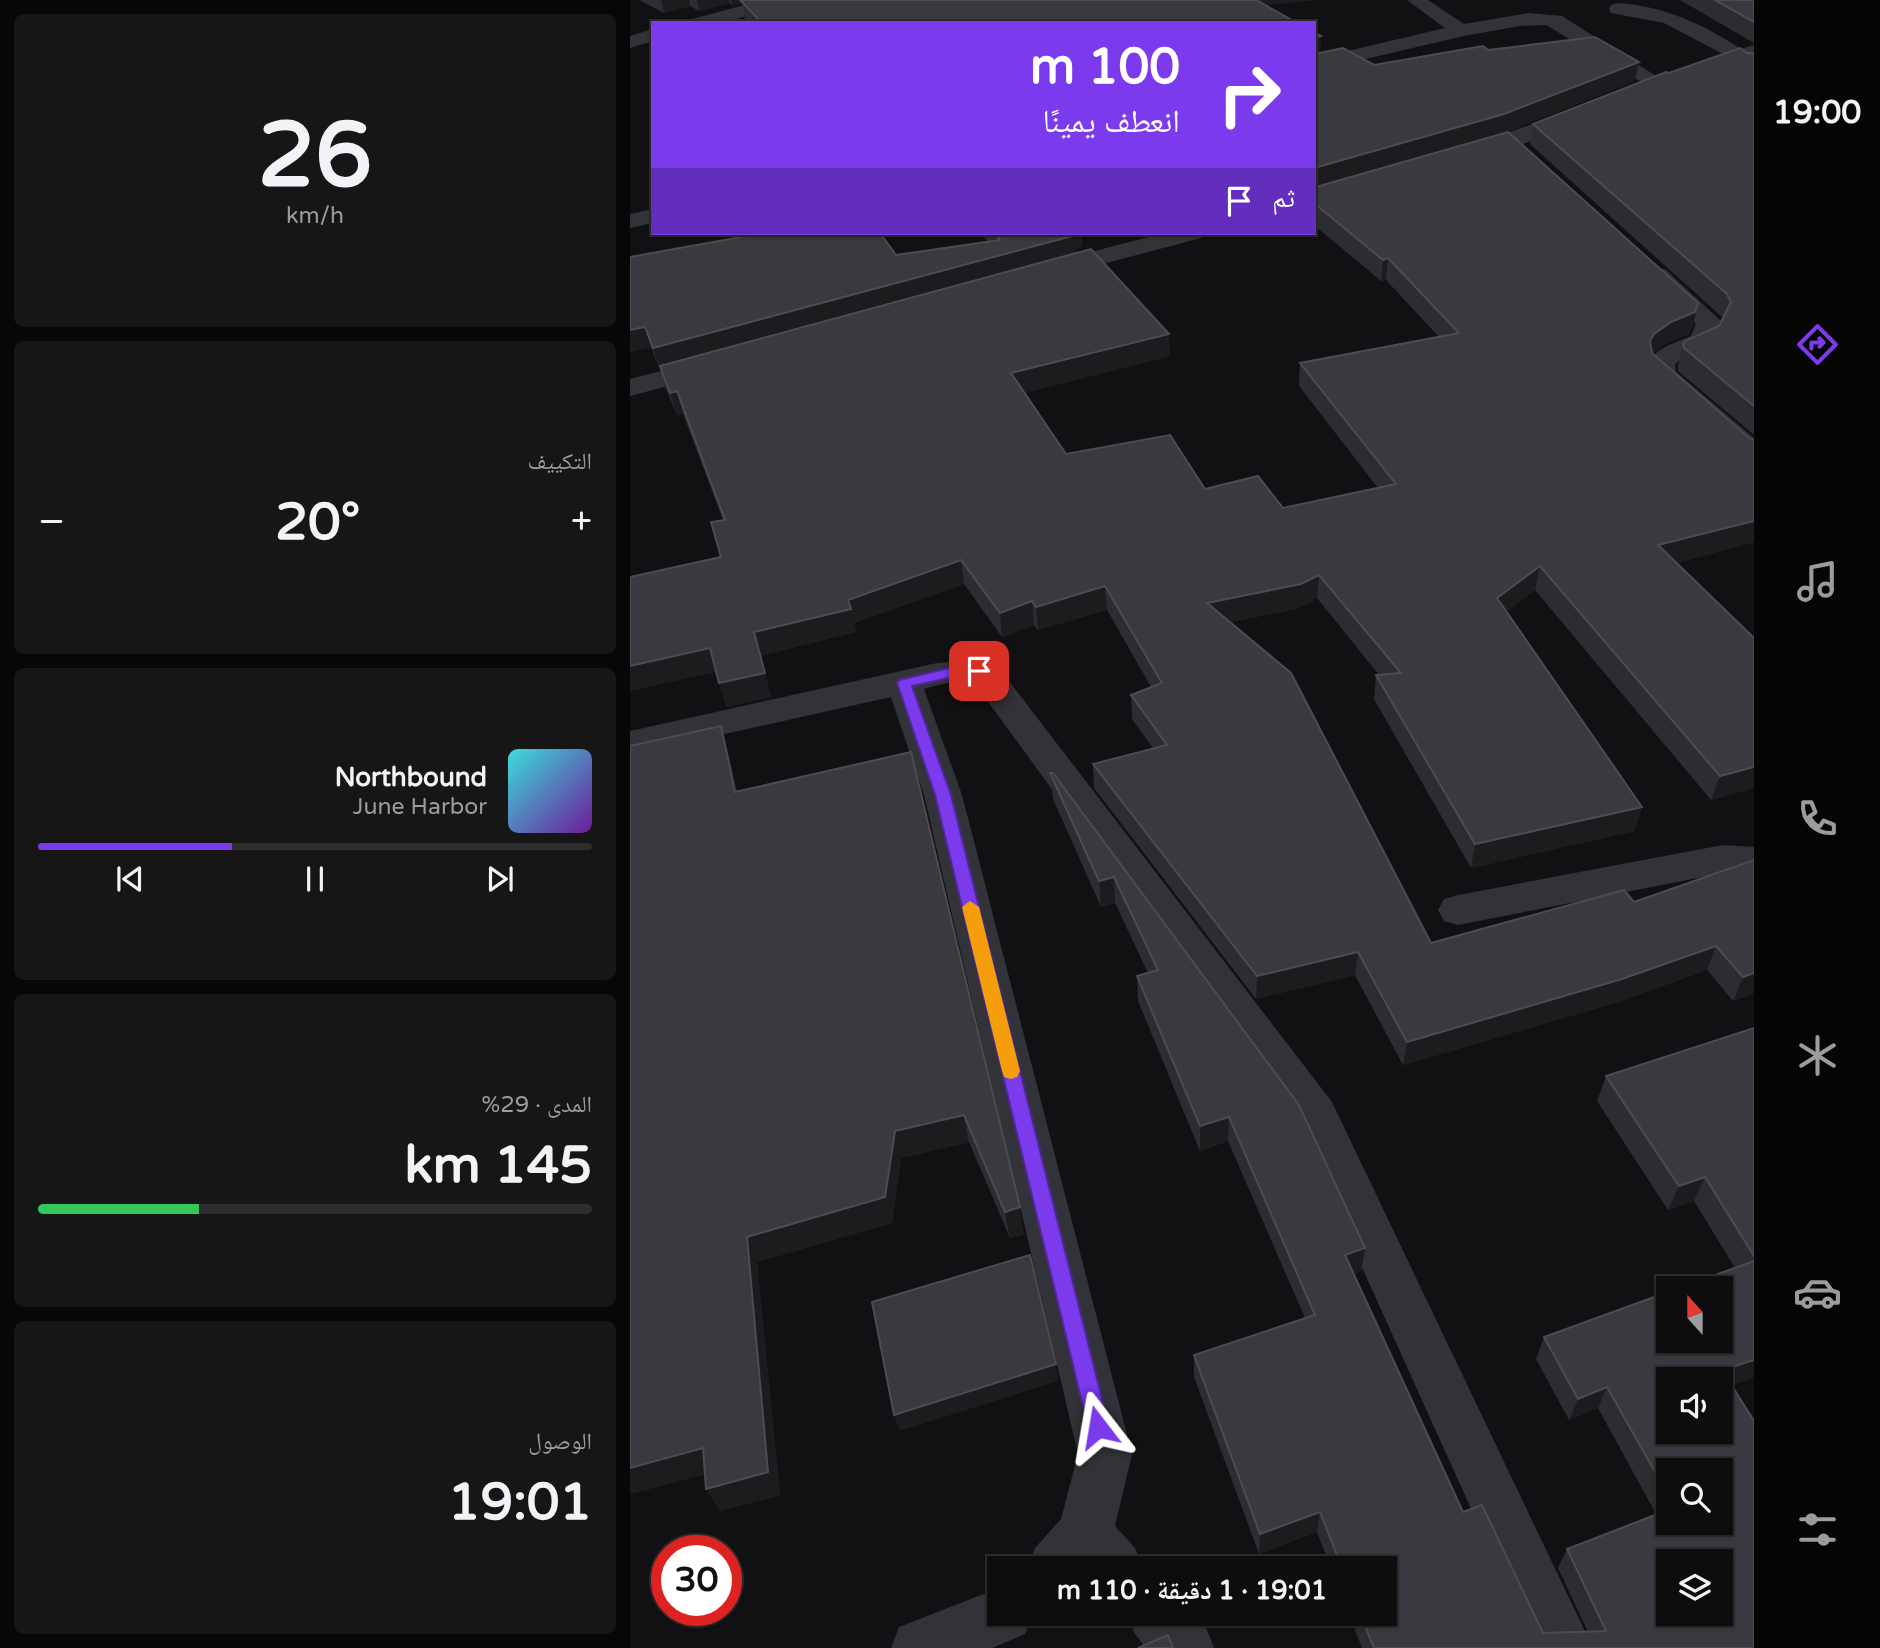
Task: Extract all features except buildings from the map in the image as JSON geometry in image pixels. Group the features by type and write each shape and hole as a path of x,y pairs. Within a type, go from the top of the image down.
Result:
{"street":[{"path":"706,21 784,0"},
{"path":"1416,0 1460,30"},
{"path":"1618,9 1660,13 1745,53 1754,69"},
{"path":"1316,65 1460,30 1533,18 1555,20 1657,83"},
{"path":"630,41 651,36"},
{"path":"1633,93 1745,53"},
{"path":"1445,160 1510,141 1596,107"},
{"path":"1510,141 1530,159"},
{"path":"630,221 651,216"},
{"path":"1022,278 1184,235"},
{"path":"1640,260 1710,323 1702,341 1670,354 1661,363 1663,375 1754,453"},
{"path":"630,388 734,360"},
{"path":"630,743 958,671 979,671 990,680 1316,1116 1564,1648"},
{"path":"904,683 943,795 1105,1454 1085,1556"},
{"path":"1458,910 1723,859 1754,862"},
{"path":"920,1648 987,1621"},
{"path":"1165,1626 1185,1648"}],"slow traffic":[{"path":"970,907 1011,1071"}],"route":[{"path":"979,671 958,671 904,683 943,795 1098,1427"}]}
